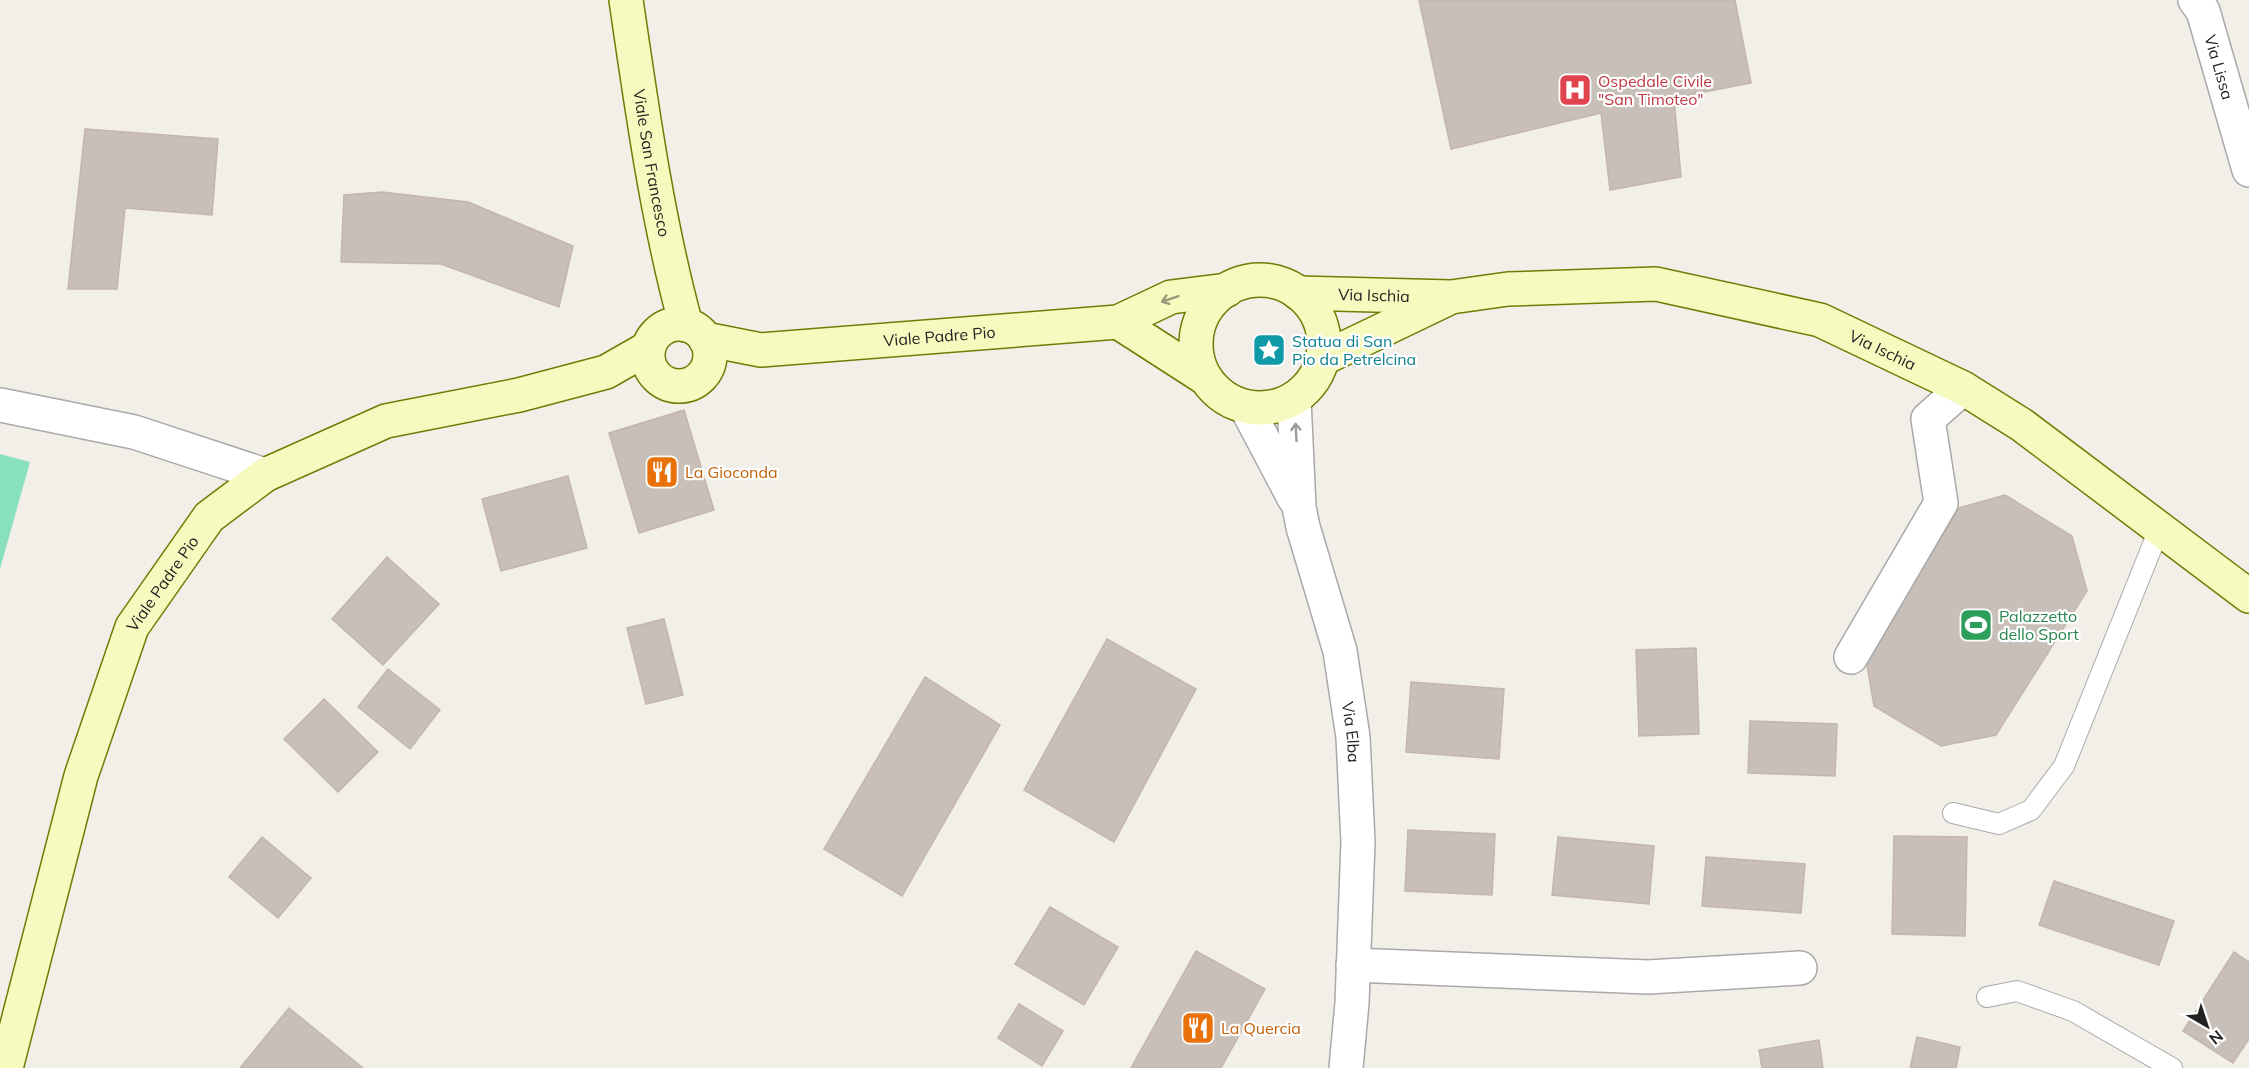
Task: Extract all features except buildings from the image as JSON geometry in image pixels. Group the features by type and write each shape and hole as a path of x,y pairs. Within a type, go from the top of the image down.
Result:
{"street":[{"name":"Viale San Francesco","path":"620,0 633,51"},
{"name":"Viale San Francesco","path":"626,0 672,273 695,332"},
{"name":"Via Lissa","path":"2195,0 2203,11 2249,170"},
{"name":"Viale San Francesco","path":"651,352 672,273"},
{"path":"1258,280 1275,282 1298,293 1315,312 1321,326 1324,343 1322,359 1307,388 1294,399 1271,407 1246,407 1216,392 1205,378 1196,346 1197,329 1203,314 1214,300 1227,290 1242,283 1258,280"},
{"name":"Via Ischia","path":"1298,293 1451,297 1508,289 1656,284 1820,320 1963,388 2022,425 2249,596"},
{"name":"Viale Padre Pio","path":"651,352 666,384 677,386 689,384 704,373 761,350 1118,322 1171,297 1227,290"},
{"name":"Via Ischia","path":"1322,359 1451,297"},
{"path":"1118,322 1205,378"},
{"name":"Viale Padre Pio","path":"6,1068 81,776 132,627 209,517 265,476 386,421 519,395 606,372 651,352 668,326 761,350"},
{"path":"695,332 709,356 704,373"},
{"path":"1851,657 1941,503 1928,419 1963,388"},
{"name":"Via Elba","path":"1294,399 1299,507 1340,651 1353,738 1358,842 1352,1003 1346,1068"},
{"path":"0,405 134,432 265,476"},
{"name":"Via Elba","path":"1246,407 1299,507"},
{"path":"1353,965 1648,977 1800,968"}],"lane":[{"path":"1953,813 2000,824 2031,810 2064,766 2160,527"},
{"path":"1987,997 2017,991 2073,1011 2172,1068"}],"green space":[{"path":"0,454 30,462 0,569"}],"place":[{"name":"Ospedale Civile \"San Timoteo\"","path":"1575,90"},
{"name":"Statua di San Pio da Petrelcina","path":"1269,350"},
{"name":"La Gioconda","path":"662,472"},
{"name":"Palazzetto dello Sport","path":"1976,625"},
{"name":"La Quercia","path":"1198,1028"}]}
